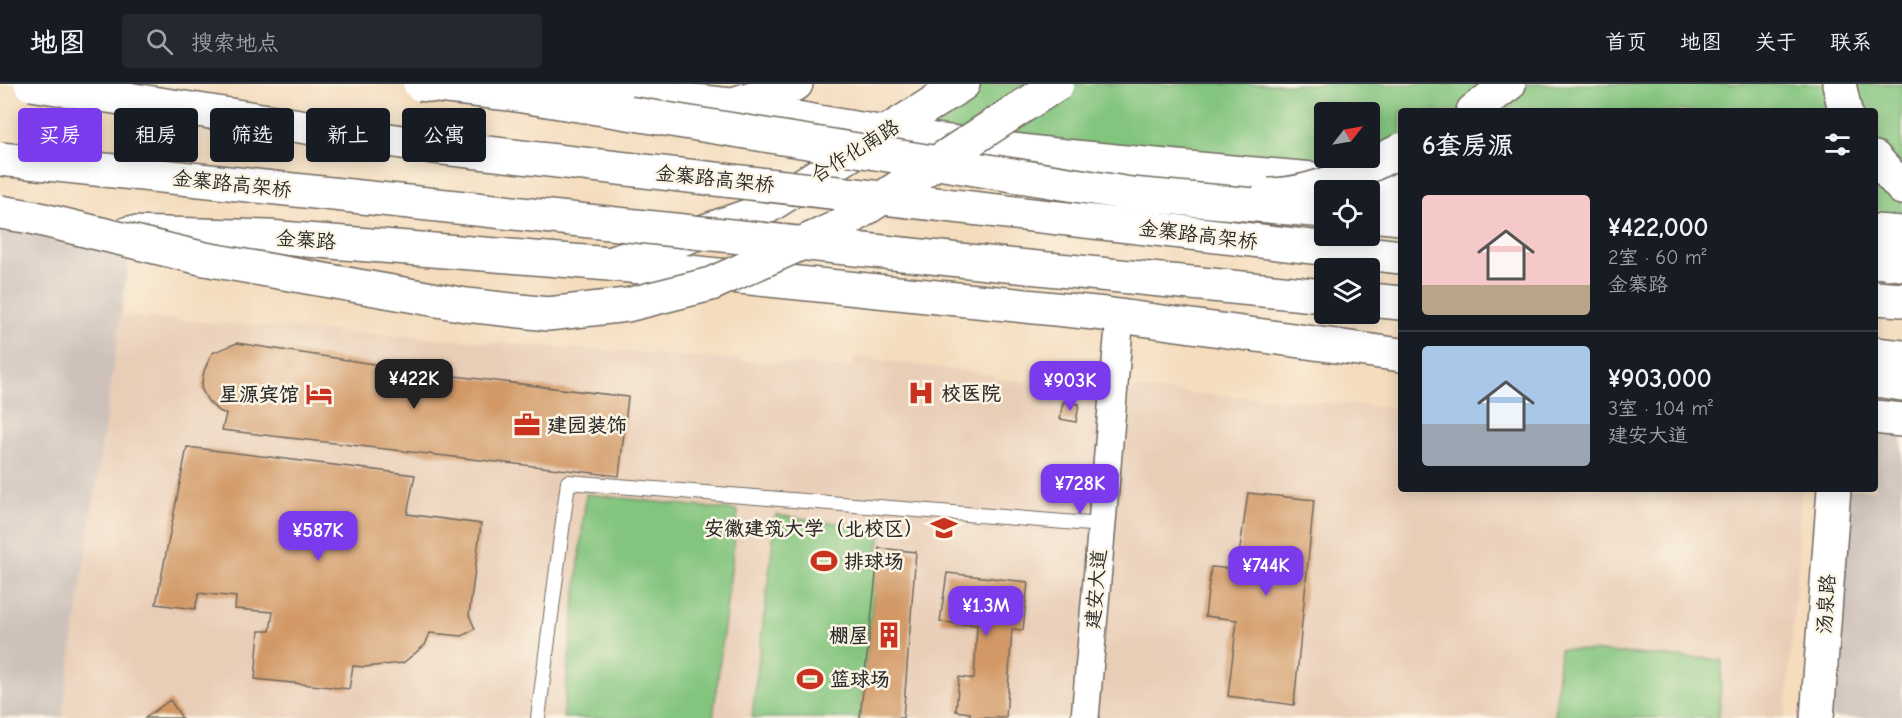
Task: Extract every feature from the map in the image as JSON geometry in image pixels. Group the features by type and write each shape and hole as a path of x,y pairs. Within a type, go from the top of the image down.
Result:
{"main road":[{"name":"金寨路高架桥","path":"32,84 434,147 1398,257"},
{"path":"420,84 510,94 1131,194 1314,210"},
{"path":"547,84 730,105 881,134 1120,161 1398,187"},
{"path":"510,94 621,84"},
{"path":"730,105 796,84"},
{"name":"合作化南路","path":"610,264 759,212 963,84"},
{"path":"0,212 31,217 205,259 466,305 548,314 627,305 711,284 836,228 1057,84"},
{"path":"1477,108 1509,84"},
{"path":"1839,84 1844,108"},
{"path":"1131,194 1287,195 1362,171 1398,152"},
{"name":"金寨路高架桥","path":"0,159 1007,266 1314,295"},
{"path":"1878,161 1902,188"},
{"path":"1380,216 1398,218"},
{"name":"金寨路","path":"0,229 268,237 610,264 1120,316 1398,355"},
{"path":"1878,231 1902,233"},
{"path":"1878,261 1902,264"},
{"path":"1878,298 1902,300"},
{"path":"1380,301 1398,303"},
{"path":"1878,354 1902,357"},
{"path":"1878,380 1902,384"},
{"path":"1878,417 1902,420"},
{"name":"汤泉路","path":"1817,718 1834,492"}],"street":[{"name":"建安大道","path":"1085,718 1120,316"}],"lane":[{"path":"538,718 568,482 1102,525"}],"shaded area":[{"path":"0,229 133,233 62,718 0,718"},
{"name":"安徽建筑大学（北校区）","path":"121,316 853,368 855,357 994,375 994,379 1398,408 1398,492 1801,492 1798,567 1785,718 62,718"},
{"path":"1878,417 1902,420 1902,718 1817,718 1834,492 1878,492"}],"green space":[{"path":"963,84 1902,84 1902,233 1878,231 1878,108 1398,108 1398,187 1380,185 1380,180 1332,180 881,134"},
{"path":"586,494 738,511 713,718 563,718"},
{"path":"776,515 881,529 860,718 752,718"},
{"path":"1560,649 1722,660 1719,718 1555,718"}],"building":[{"path":"237,343 438,374 628,397 619,476 222,430 226,414 217,410 208,401 201,388 204,371 212,353"},
{"path":"1063,402 1079,404 1076,422 1060,419"},
{"path":"187,447 415,475 407,514 481,524 469,615 475,629 462,636 430,633 425,645 403,663 353,666 349,689 255,679 259,631 270,631 273,612 235,609 236,597 199,593 195,609 156,604"},
{"path":"1248,493 1314,500 1294,705 1228,696 1237,620 1205,616 1211,567 1237,569"},
{"name":"棚屋","path":"879,548 916,552 903,718 860,718"},
{"path":"947,573 1028,582 1023,630 1012,629 1006,718 970,718 970,713 956,711 959,677 974,679 977,625 940,622"},
{"path":"170,700 182,718 145,718"}],"place":[{"name":"校医院","path":"921,393"},
{"name":"星源宾馆","path":"319,394"},
{"name":"建园装饰","path":"527,425"},
{"name":"安徽建筑大学（北校区）","path":"944,528"},
{"name":"排球场","path":"824,561"},
{"name":"棚屋","path":"889,635"},
{"name":"篮球场","path":"810,679"}]}
